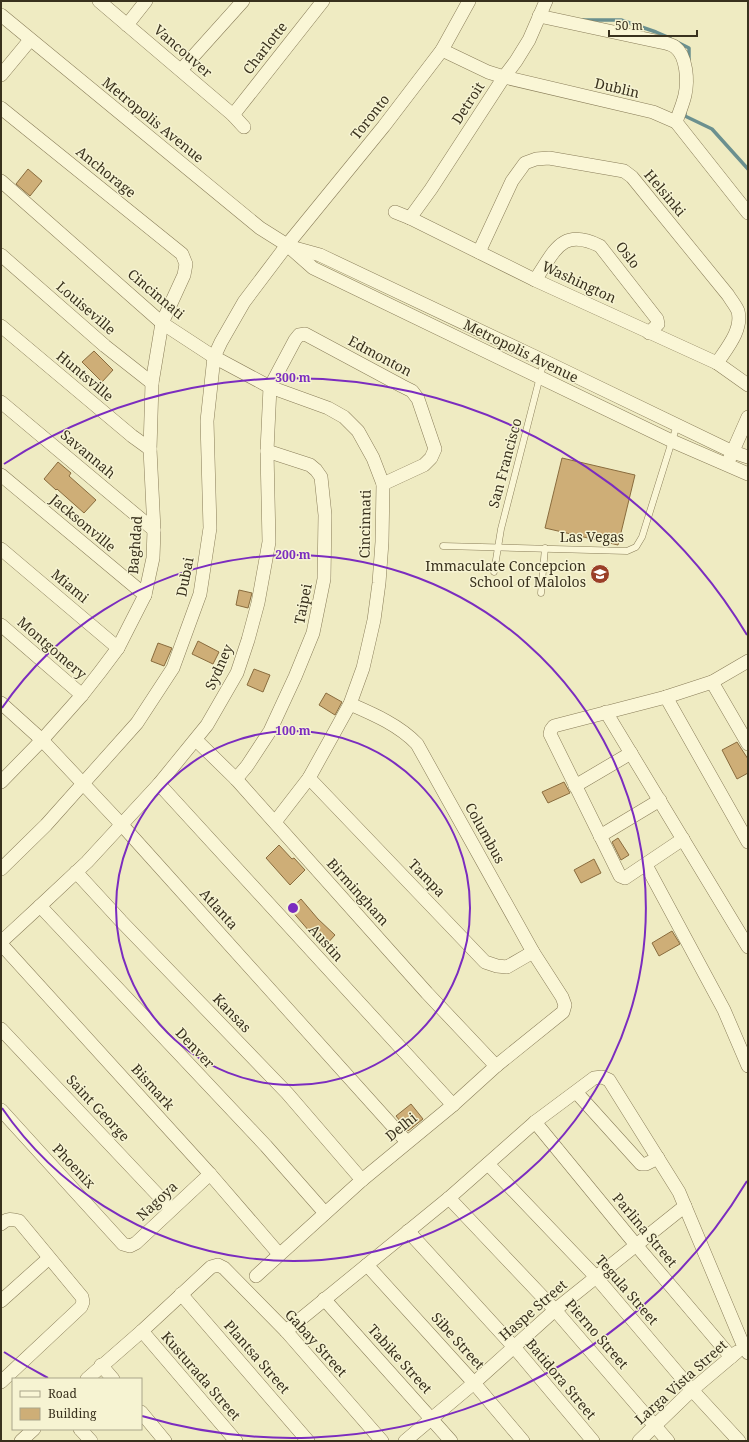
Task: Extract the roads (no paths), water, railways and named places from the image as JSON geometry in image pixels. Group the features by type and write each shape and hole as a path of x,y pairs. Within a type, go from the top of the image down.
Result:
{"street":[{"name":"Vancouver","path":"99,1 233,115 244,127"},
{"path":"127,25 146,1"},
{"path":"181,70 243,1"},
{"name":"Charlotte","path":"233,115 323,1"},
{"name":"Toronto","path":"287,246 384,126 442,50 469,1"},
{"name":"Detroit","path":"410,218 431,189 529,40 546,1"},
{"name":"Metropolis Avenue","path":"1,15 260,228 287,246 313,268 672,441 748,474"},
{"path":"539,16 674,46 681,53 685,68 686,84 685,95 676,122"},
{"path":"1,75 30,40"},
{"name":"Dublin","path":"442,50 488,72 504,77 653,112 676,122 748,213"},
{"name":"Anchorage","path":"1,108 182,254 186,264"},
{"name":"Helsinki","path":"479,252 512,182 525,163 536,159 549,158 624,172 632,177 637,183 728,295 738,310 739,319 737,331 717,363"},
{"name":"Cincinnati","path":"1,181 162,323 214,357 270,387 328,408 344,418 358,431 373,458 383,484 382,542 374,620 363,668 350,704 309,778 275,822"},
{"name":"Washington","path":"395,212 535,280 717,363 748,385"},
{"name":"Oslo","path":"535,280 556,250 564,242 571,239 581,239 594,243 600,246 657,319 658,324 649,333"},
{"name":"Metropolis Avenue","path":"287,246 320,255 733,452 748,457"},
{"name":"Dubai","path":"1,869 46,825 137,723 173,668 200,594 210,528 206,421 214,357 244,302 287,246"},
{"name":"Louiseville","path":"1,255 105,346 152,383"},
{"name":"Baghdad","path":"1,782 42,740 82,695 118,648 145,595 153,558 154,530 150,449 152,383 162,323 184,275 186,264"},
{"name":"Huntsville","path":"1,326 132,436 150,449"},
{"name":"Sydney","path":"1,943 87,862 159,784 207,726 237,674 258,604 269,542 267,451 270,387 295,340 299,335 305,334"},
{"name":"Edmonton","path":"305,334 412,391 418,399 435,449 431,458 424,465 383,484"},
{"name":"Savannah","path":"1,402 154,530"},
{"path":"727,466 748,417"},
{"name":"Taipei","path":"236,779 247,766 270,730 295,677 314,633 324,579 325,515 321,477 310,465 267,451"},
{"name":"Jacksonville","path":"1,475 145,595"},
{"name":"Miami","path":"1,549 118,648"},
{"name":"Montgomery","path":"1,625 82,695"},
{"path":"683,839 625,878 620,876 550,734 551,730 554,726 666,697 712,682 748,661"},
{"path":"712,682 748,744"},
{"path":"666,697 748,842"},
{"name":"Atlanta","path":"1,703 42,740 122,824 407,1142"},
{"name":"Columbus","path":"350,704 369,712 403,731 417,744 533,952 562,997 565,1005"},
{"path":"606,712 748,947"},
{"name":"Birmingham","path":"196,740 236,779 427,993 496,1066"},
{"path":"575,786 631,753"},
{"name":"Tampa","path":"309,778 485,962 497,966 507,967 533,952"},
{"name":"Austin","path":"159,784 453,1105"},
{"path":"600,836 660,800"},
{"path":"646,865 724,1010 748,1066"},
{"name":"Kansas","path":"76,872 121,921 287,1093 362,1180"},
{"name":"Denver","path":"40,906 266,1146 325,1213"},
{"name":"Bismark","path":"1,943 210,1174 279,1254"},
{"name":"Delhi","path":"256,1276 362,1180 453,1105 496,1066 563,1012 565,1005"},
{"name":"Saint George","path":"1,1028 171,1209"},
{"path":"286,1331 449,1198 535,1122 594,1078 602,1077 609,1080 679,1192 746,1350"},
{"path":"576,1092 641,1164 646,1164 658,1158"},
{"name":"Phoenix","path":"1,1110 124,1244"},
{"name":"Parlina Street","path":"535,1122 636,1245 731,1357"},
{"name":"Tegula Street","path":"488,1164 596,1277 692,1390 739,1441"},
{"name":"Nagoya","path":"124,1244 130,1246 136,1243 210,1174"},
{"name":"Pierno Street","path":"449,1198 555,1310 668,1441"},
{"name":"Haspe Street","path":"405,1441 474,1383 555,1310 685,1206"},
{"path":"1,1382 81,1307 84,1302 82,1297 19,1221 6,1221"},
{"name":"Batidora Street","path":"408,1231 514,1347 593,1441"},
{"path":"1,1301 49,1258"},
{"name":"Gabay Street","path":"181,1294 211,1267 218,1265 224,1268 286,1331 382,1441"},
{"name":"Sibe Street","path":"367,1265 474,1383 523,1441"},
{"path":"88,1378 101,1365 142,1331 181,1294"},
{"name":"Plantsa Street","path":"181,1294 308,1441"},
{"name":"Tabike Street","path":"324,1299 451,1441"},
{"name":"Kusturada Street","path":"142,1331 236,1441"},
{"name":"Larga Vista Street","path":"639,1441 692,1390 731,1357 746,1350"},
{"path":"101,1365 112,1378"},
{"path":"142,1413 165,1441"},
{"path":"21,1441 33,1430"},
{"path":"81,1430 91,1441"}],"lane":[{"name":"San Francisco","path":"494,572 500,529 544,361"},
{"name":"Las Vegas","path":"443,546 627,551 636,547 642,536 677,425"},
{"path":"541,593 545,548"}],"waterway":[{"path":"583,20 621,20 670,38"},
{"path":"677,42 689,48 689,60"},
{"path":"685,112 685,116 712,129 748,169"}],"place":[{"name":"Immaculate Concepcion School of Malolos","path":"600,574"}]}
